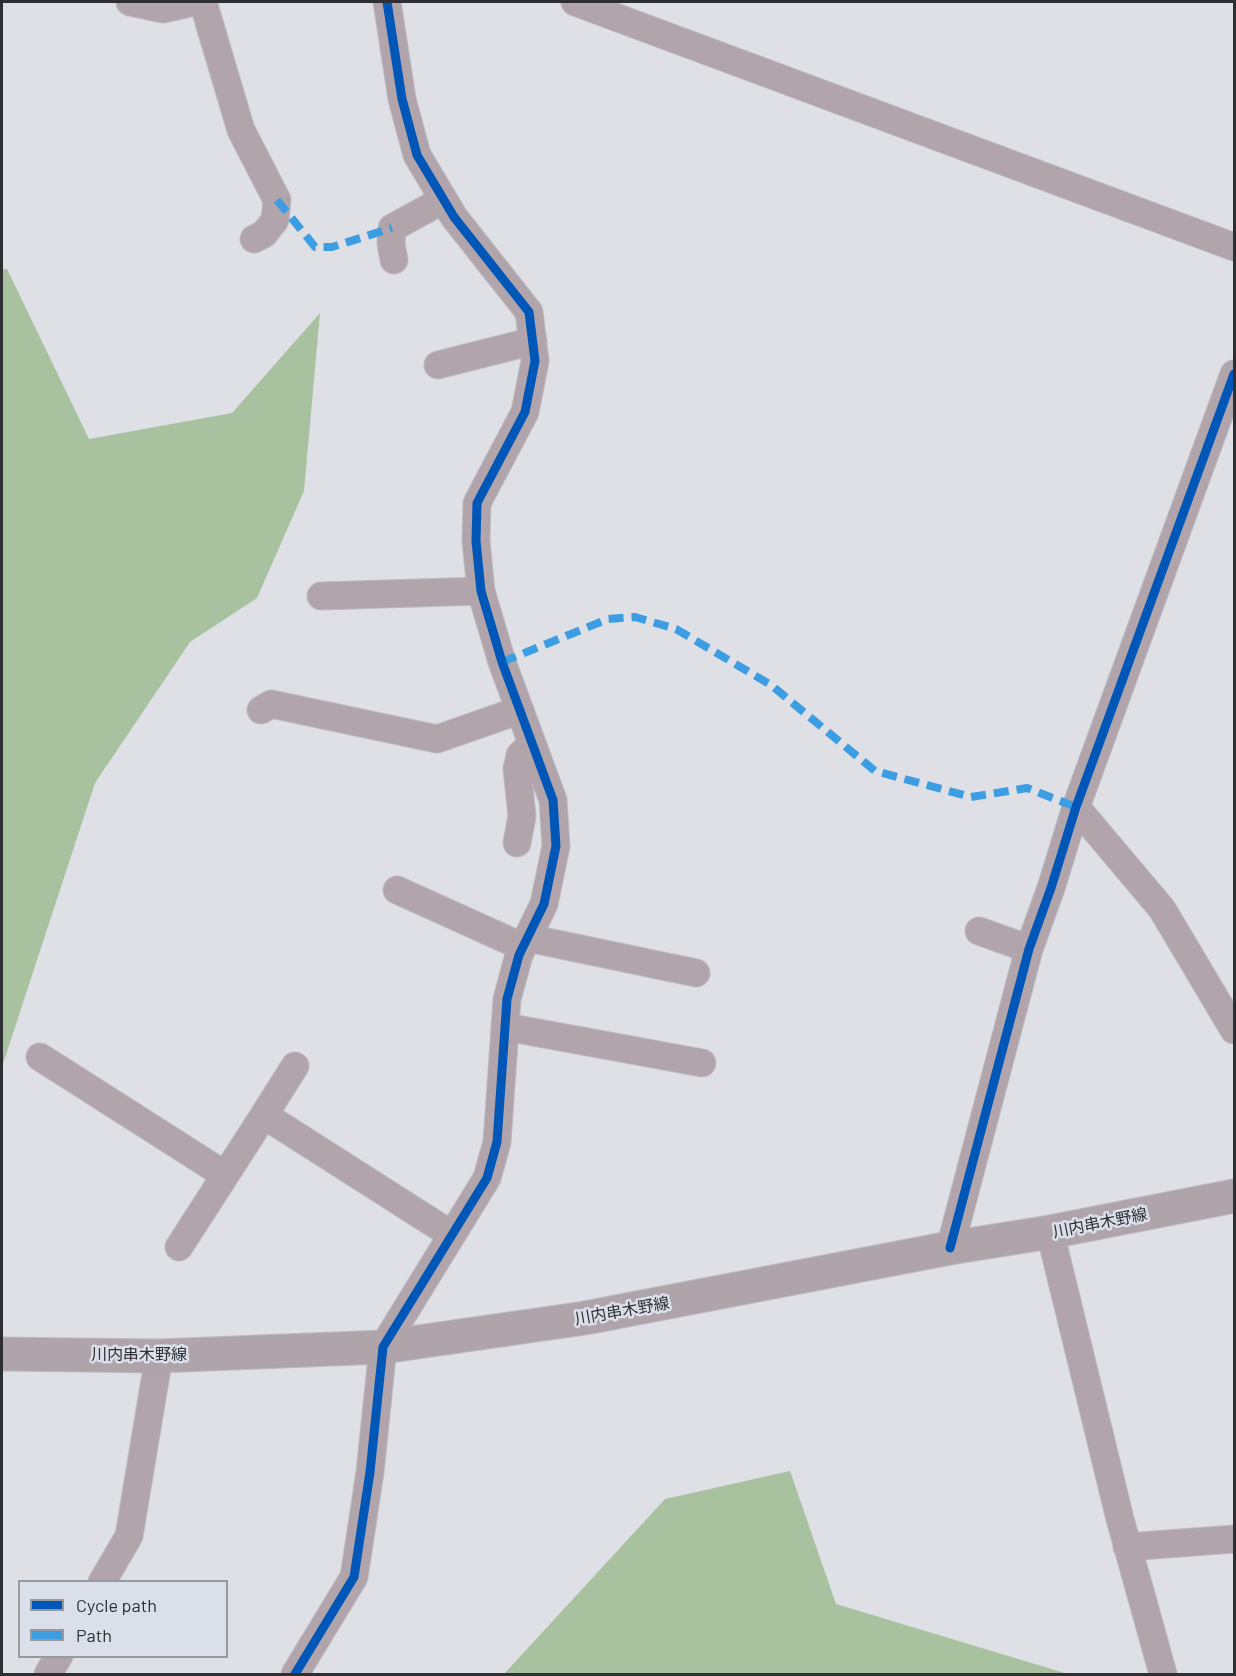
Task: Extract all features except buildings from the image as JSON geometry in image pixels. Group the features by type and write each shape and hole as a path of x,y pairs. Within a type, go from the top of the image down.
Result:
{"main road":[{"name":"川内串木野線","path":"2,1354 159,1356 383,1347 585,1318 1234,1196"}],"street":[{"path":"130,2 163,9 194,2"},
{"path":"203,2 241,130 277,200 275,220 264,234 254,239"},
{"path":"295,1674 354,1577 370,1472 383,1347 487,1178 496,1142 507,999 519,955 544,904 556,846 553,800 502,662 481,591 476,541 477,503 525,412 535,361 529,312 454,217 417,155 402,99 387,2"},
{"path":"575,2 1234,247"},
{"path":"394,260 391,244 392,228 443,200"},
{"path":"438,365 533,341"},
{"path":"950,1248 1029,949 1076,807 1234,374"},
{"path":"321,596 481,591"},
{"path":"261,710 271,704 437,739 520,710"},
{"path":"517,843 522,816 517,769 520,755 532,744"},
{"path":"1076,807 1162,909 1234,1029"},
{"path":"397,890 525,942 696,973"},
{"path":"979,931 1029,949"},
{"path":"506,1027 702,1063"},
{"path":"40,1057 225,1175"},
{"path":"179,1247 295,1066"},
{"path":"264,1115 452,1235"},
{"path":"1050,1232 1127,1547 1163,1674"},
{"path":"103,1580 129,1536 159,1356"},
{"path":"1127,1547 1234,1539"},
{"path":"48,1674 58,1658"}],"green space":[{"path":"2,269 7,269 89,439 232,413 320,313 304,491 257,598 190,642 95,783 2,1067"},
{"path":"790,1471 836,1604 1068,1674 504,1674 665,1499"}],"marked path":[{"path":"277,200 315,247 332,247 392,228"},
{"path":"502,662 608,619 635,617 676,629 771,685 875,771 971,797 1027,788 1076,807"}],"cycle path":[{"path":"295,1674 354,1577 370,1472 383,1347 487,1178 497,1142 507,999 519,955 544,904 556,846 553,800 502,662 481,591 476,541 477,503 525,412 535,361 529,312 454,217 417,155 402,99 387,2"},
{"path":"950,1248 1029,949 1076,807 1234,374"}]}
